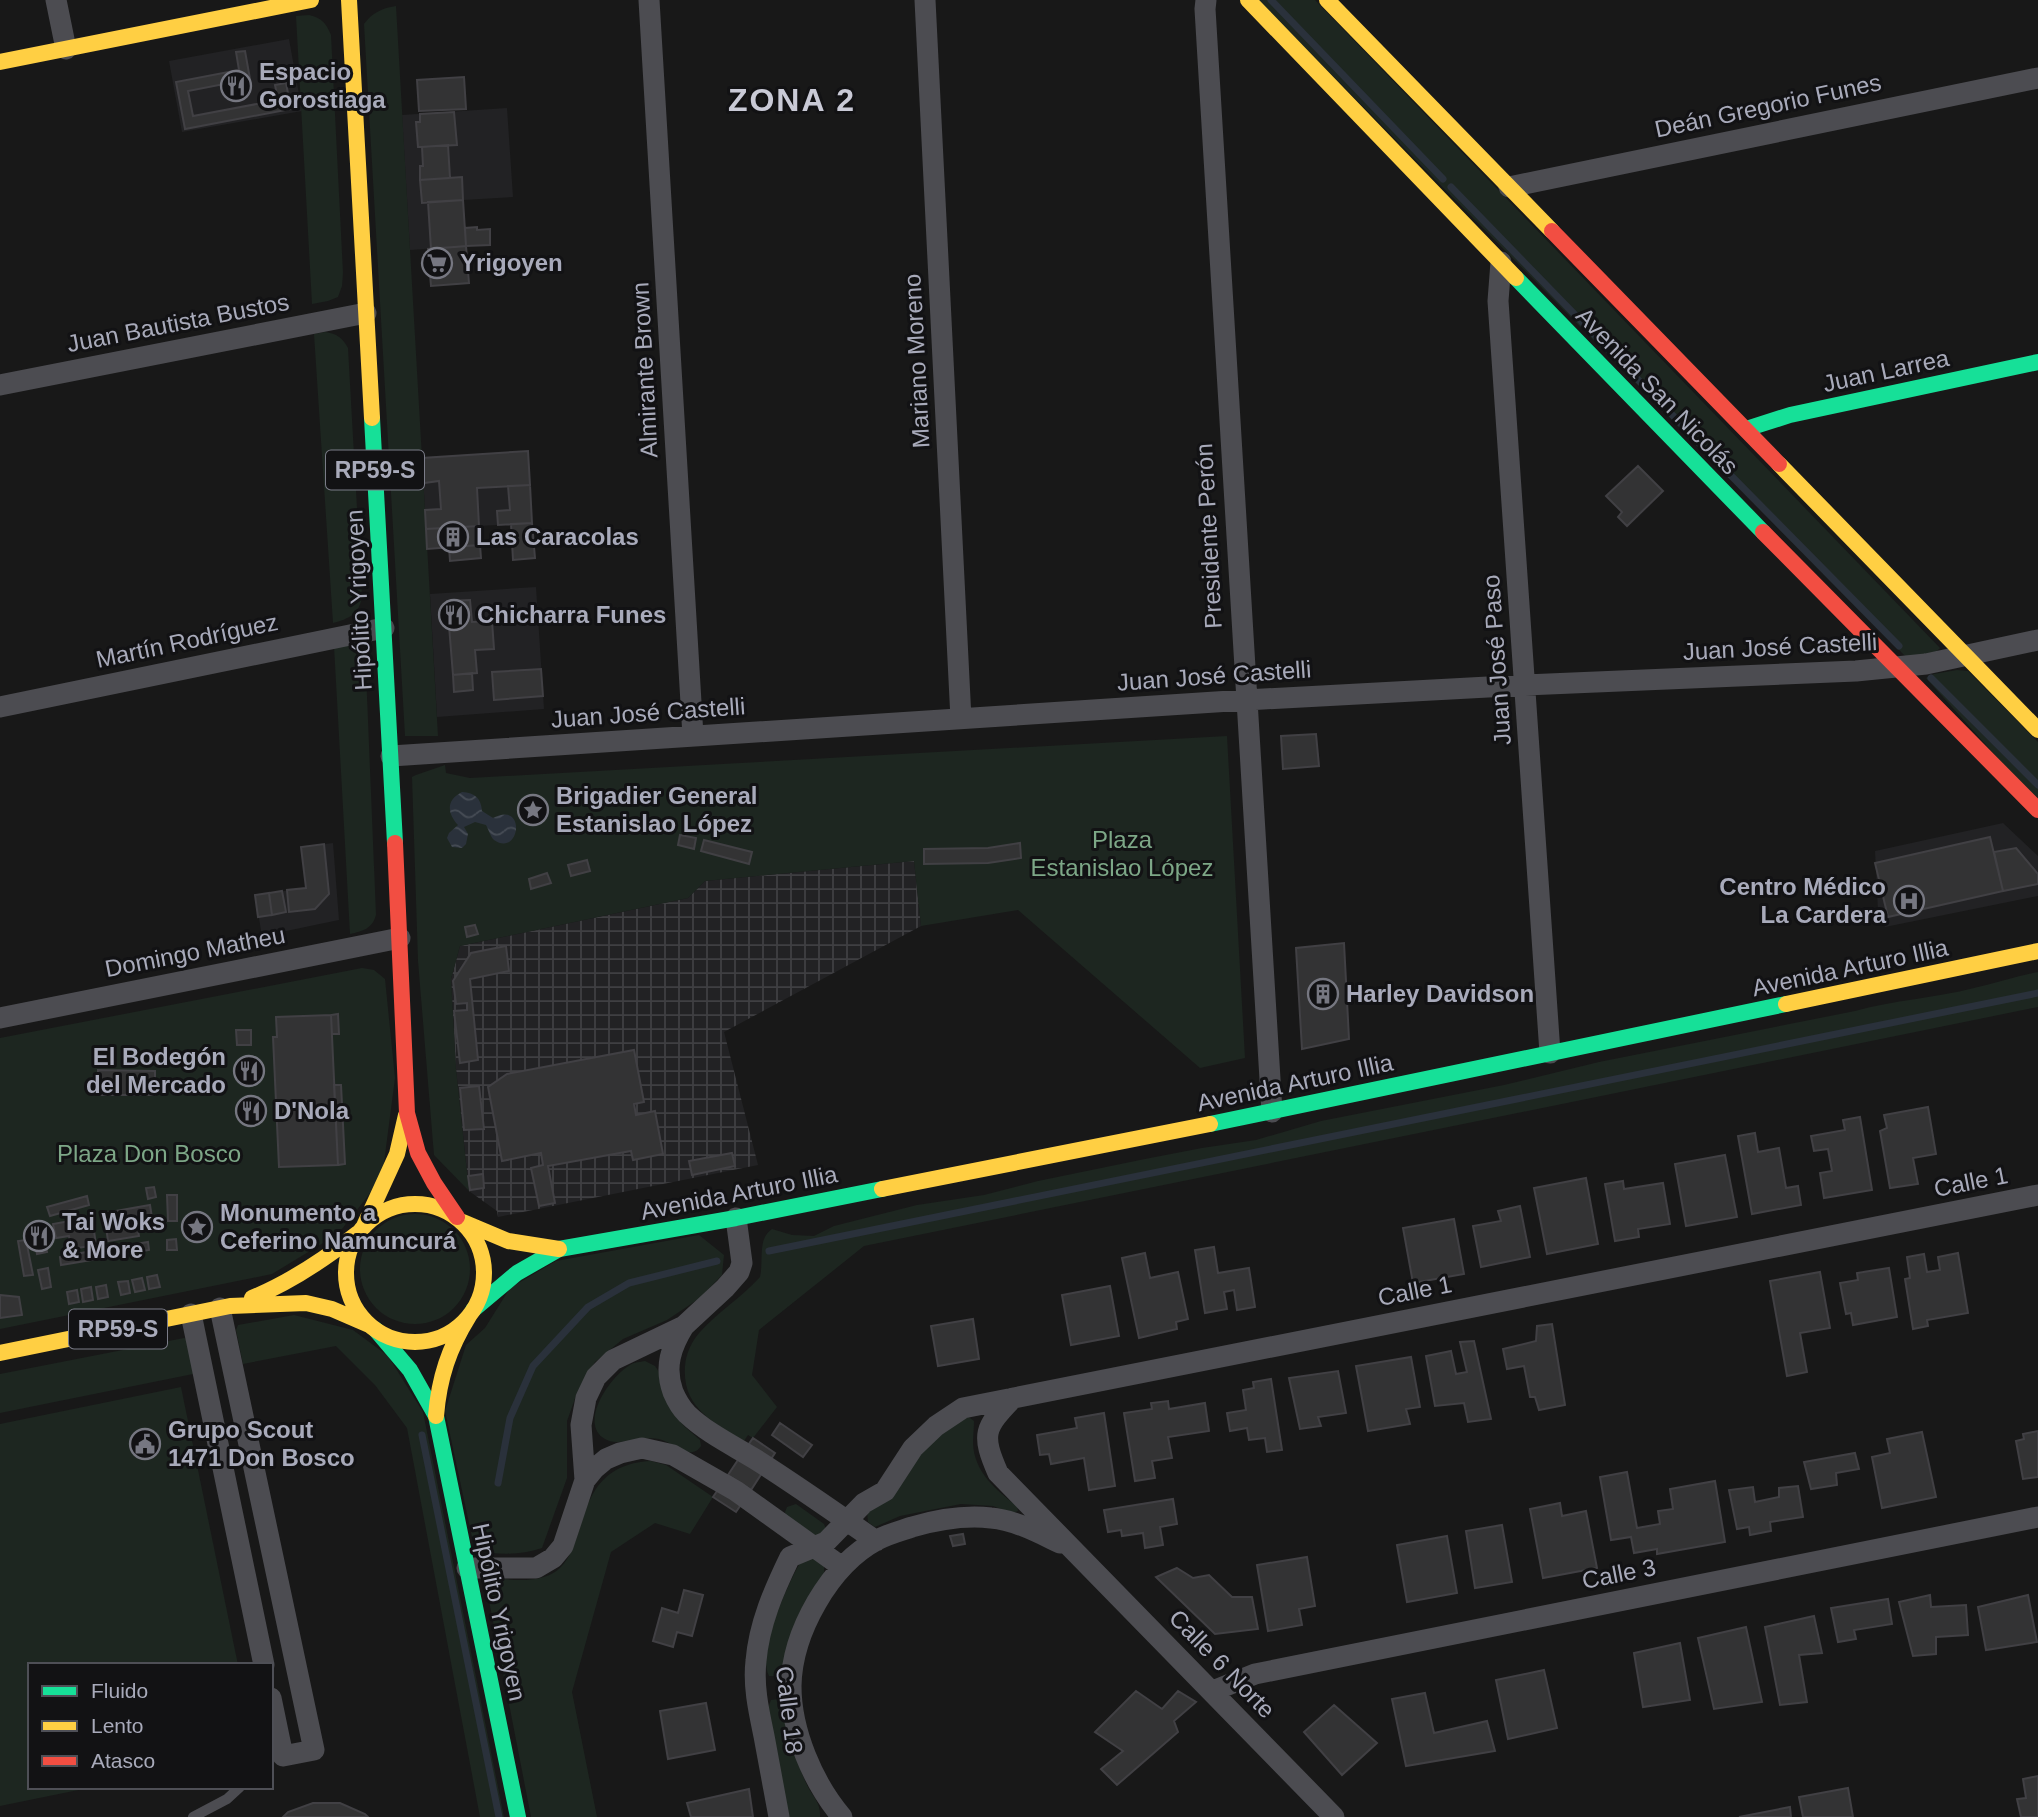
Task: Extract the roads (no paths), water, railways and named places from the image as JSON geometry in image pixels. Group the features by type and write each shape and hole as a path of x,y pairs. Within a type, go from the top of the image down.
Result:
{"main road":[{"path":"0,62 311,0"},
{"name":"Hipólito Yrigoyen","path":"349,0 391,756 407,1113 418,1153 434,1183 460,1220"},
{"name":"Avenida San Nicolás","path":"1248,0 1895,668 2038,810"},
{"name":"Avenida San Nicolás","path":"1327,0 2038,730"},
{"name":"Juan Larrea","path":"1746,429 1790,415 2038,362"},
{"name":"Avenida Arturo Illia","path":"471,1313 517,1273 559,1249 736,1218 1272,1112 2038,951"},
{"name":"Hipólito Yrigoyen","path":"361,1230 397,1154 407,1113"},
{"path":"373,1327 354,1305 346,1281 348,1256 361,1230 384,1211 409,1204 434,1206 460,1220"},
{"name":"Avenida Arturo Illia","path":"460,1220 495,1237 559,1249"},
{"name":"RP59-S","path":"225,1307 306,1303 332,1309 400,1340 425,1341 449,1333 471,1313 482,1288 484,1264 477,1241 460,1220"},
{"name":"RP59-S","path":"0,1353 225,1307 274,1290 298,1277 361,1230"},
{"name":"Hipólito Yrigoyen","path":"471,1313 454,1338 443,1363 437,1392 436,1416 518,1817"},
{"name":"Hipólito Yrigoyen","path":"373,1327 412,1369 436,1416"}],"street":[{"path":"56,0 66,49"},
{"name":"Almirante Brown","path":"649,0 693,736"},
{"name":"Mariano Moreno","path":"925,0 961,719"},
{"name":"Presidente Perón","path":"1206,0 1219,256 1272,1112"},
{"name":"Deán Gregorio Funes","path":"1509,187 2038,78"},
{"name":"Juan José Paso","path":"1501,262 1497,301 1550,1054"},
{"name":"Juan Bautista Bustos","path":"0,385 366,313"},
{"name":"Martín Rodríguez","path":"0,707 384,628"},
{"name":"Juan José Castelli","path":"391,756 1246,700 1895,668 2038,640"},
{"name":"Domingo Matheu","path":"0,1018 400,938"},
{"name":"Calle 1","path":"846,1520 864,1503 884,1491 913,1448 936,1426 963,1408 2038,1195"},
{"path":"736,1218 742,1263 739,1272 684,1326 674,1342 669,1356 673,1393 685,1413 719,1438 876,1541"},
{"path":"225,1307 314,1750 277,1759 273,1718"},
{"path":"191,1314 264,1663"},
{"path":"585,1480 581,1425 586,1398 596,1377 613,1360 684,1326"},
{"path":"628,1352 648,1353 659,1360 669,1373"},
{"name":"Calle 6 Norte","path":"1013,1398 993,1418 987,1435 990,1454 998,1473 1334,1817"},
{"path":"581,1425 589,1440 603,1450 620,1452"},
{"path":"692,1466 705,1466 715,1460 720,1449 719,1438"},
{"path":"467,1568 536,1568 553,1558 563,1546 585,1480 606,1459 620,1452 642,1448 673,1455 736,1491 842,1567"},
{"name":"Calle 3","path":"1213,1691 1255,1674 2038,1517"},
{"name":"Calle 6 Norte","path":"842,1817 827,1800 803,1748 792,1686 794,1665 808,1620 821,1593 842,1567 876,1541 928,1522 966,1518 992,1518 1027,1528 1072,1548"},
{"name":"Calle 18","path":"779,1817 757,1690 755,1662 760,1635 770,1601 790,1557 826,1542 846,1520"},
{"path":"757,1690 792,1686"}],"lane":[{"path":"193,1817 227,1799 238,1789"}],"water":[{"path":"462,792 476,797 482,811 493,818 511,816 516,829 510,842 494,840 486,825 475,822 464,827 468,834 466,844 462,848 452,847 447,838 458,825 450,807 453,799"}],"waterway":[{"path":"1271,0 1443,179"},
{"path":"1451,187 1683,426"},
{"path":"1691,435 1899,646"},
{"path":"1931,678 2038,785"},
{"path":"769,1251 2038,993"},
{"path":"498,1483 510,1418 533,1366 588,1307 629,1283 717,1261"},
{"path":"422,1435 499,1817"}],"place":[{"name":"Espacio Gorostiaga","path":"236,86"},
{"name":"Yrigoyen","path":"437,263"},
{"name":"Las Caracolas","path":"453,537"},
{"name":"Chicharra Funes","path":"454,615"},
{"name":"Brigadier General Estanislao López","path":"533,810"},
{"name":"Centro Médico La Cardera","path":"1909,901"},
{"name":"Harley Davidson","path":"1323,994"},
{"name":"El Bodegón del Mercado","path":"249,1071"},
{"name":"D'Nola","path":"251,1111"},
{"name":"Monumento a Ceferino Namuncurá","path":"197,1227"},
{"name":"Tai Woks & More","path":"39,1236"},
{"name":"Grupo Scout 1471 Don Bosco","path":"145,1444"}],"district":[{"name":"ZONA 2","path":"792,100"}],"park label":[{"name":"Plaza Estanislao López","path":"1122,854"},
{"name":"Plaza Don Bosco","path":"149,1154"}]}
